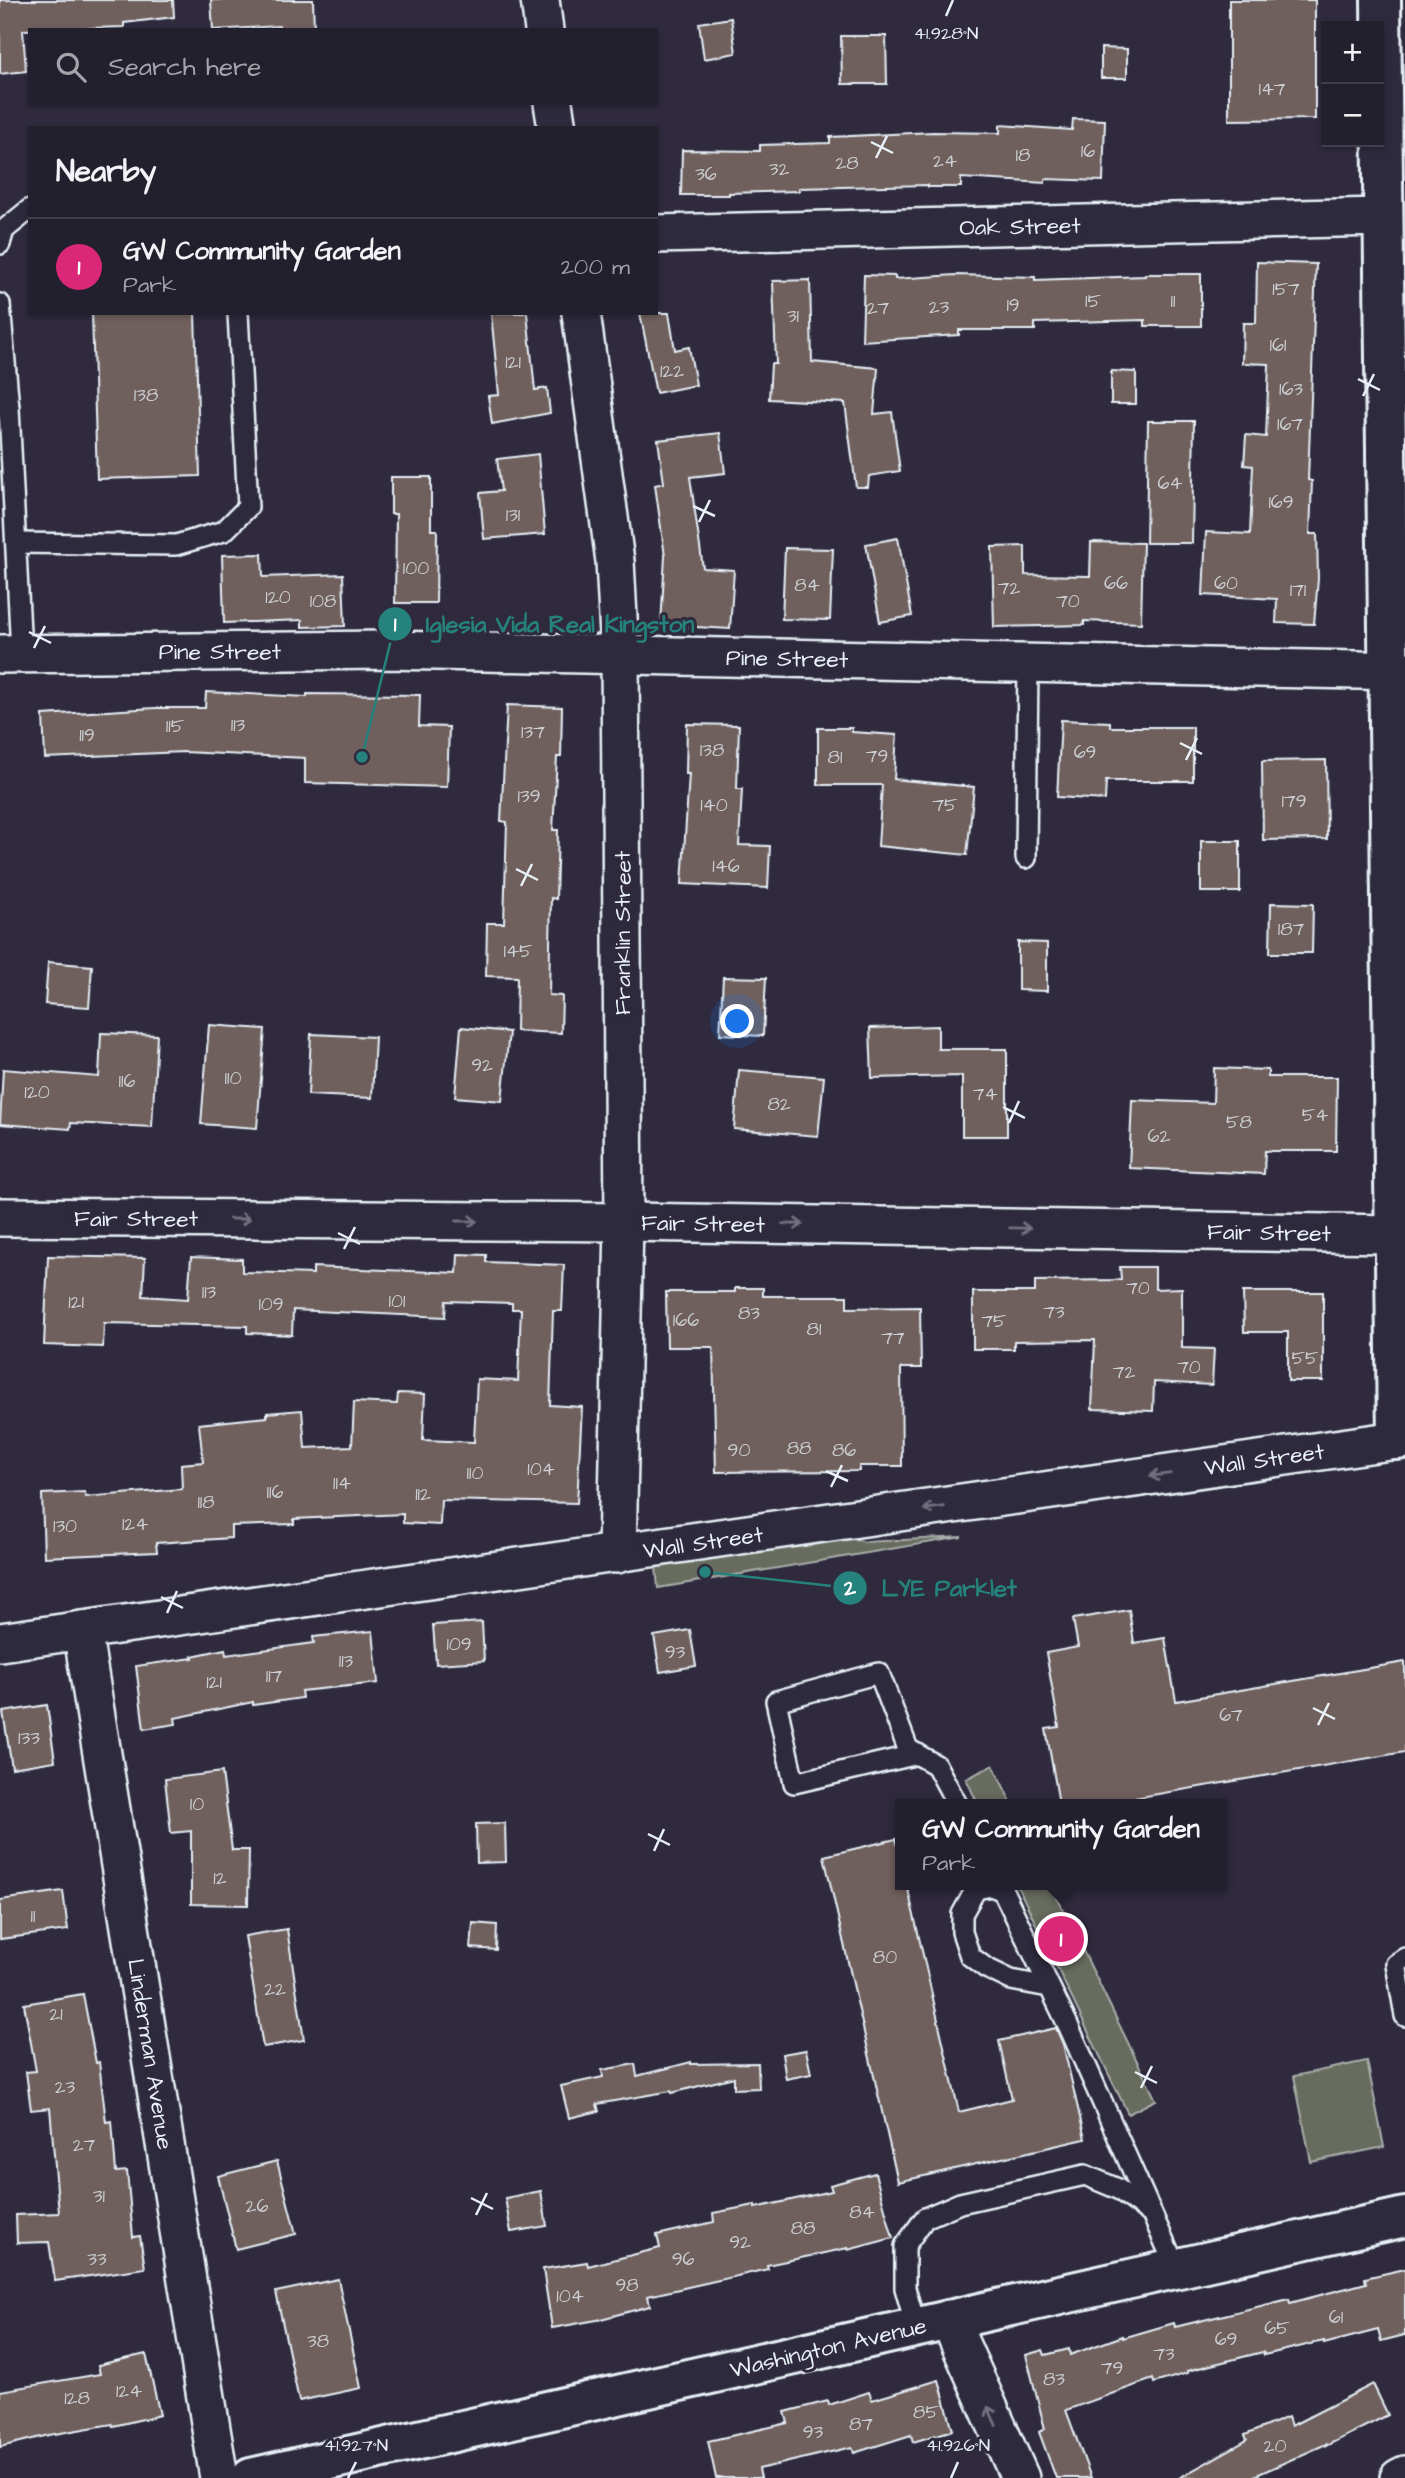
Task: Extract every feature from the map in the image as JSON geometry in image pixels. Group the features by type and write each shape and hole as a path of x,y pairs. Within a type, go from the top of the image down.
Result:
{"main road":[{"path":"1381,0 1383,218 1396,671 1401,1439"},
{"name":"Washington Avenue","path":"251,2478 1405,2217"}],"street":[{"path":"540,0 544,28"},
{"path":"553,105 557,126"},
{"name":"Oak Street","path":"658,234 1383,218"},
{"name":"Franklin Street","path":"581,315 615,561 620,655 624,1222 618,1554"},
{"name":"Pine Street","path":"10,653 387,650 1396,671"},
{"name":"Fair Street","path":"0,1217 624,1222 1400,1234"},
{"name":"Wall Street","path":"0,1642 1401,1439"},
{"name":"Linderman Avenue","path":"82,1630 219,2478"},
{"path":"932,2323 1020,2478"},
{"path":"1399,2478 1405,2475"}],"lane":[{"path":"0,244 4,230 28,211"},
{"path":"0,304 16,543 10,653"},
{"path":"16,543 176,545 224,531 248,507 238,315"},
{"path":"1026,858 1028,663"},
{"path":"918,1754 794,1783 776,1701 879,1673 908,1749 918,1754 936,1765 954,1799"},
{"path":"975,1890 962,1914 962,1932 970,1956 986,1968 1011,1980 1049,1987"},
{"path":"1002,1890 1049,1987 1175,2268"},
{"path":"1405,1958 1396,1964 1405,2016"},
{"path":"932,2323 905,2288 905,2246 925,2218 960,2203 1085,2175 1118,2189 1151,2214"}],"green space":[{"path":"844,1535 864,1542 962,1537 658,1588 655,1556"},
{"path":"993,1765 1010,1799 976,1799 966,1779"},
{"path":"1019,1890 1053,1890 1156,2100 1128,2114"},
{"path":"1367,2061 1384,2147 1311,2162 1294,2076"}],"building":[{"path":"0,0 173,0 174,17 124,23 124,27 23,30 26,71 0,74"},
{"path":"211,0 313,0 314,28 213,28"},
{"path":"1229,0 1315,0 1315,119 1229,120"},
{"path":"731,18 736,53 704,59 699,23"},
{"path":"841,36 886,36 887,84 842,84"},
{"path":"1101,48 1127,49 1127,78 1101,78"},
{"path":"1073,119 1105,120 1103,181 1045,179 1045,183 961,178 961,187 928,185 799,188 799,191 681,195 682,150 760,151 760,145 830,143 830,137 933,132 1000,133 1000,125 1072,130"},
{"path":"1257,262 1316,264 1308,480 1312,481 1310,534 1317,534 1318,579 1314,624 1276,623 1277,599 1203,595 1206,532 1250,534 1253,466 1244,465 1246,435 1266,437 1269,364 1242,363 1243,323 1256,323"},
{"path":"1201,274 1201,326 1145,326 1145,320 1035,323 1035,330 959,330 959,335 862,341 864,275 895,276 895,279 956,275 1035,277 1035,280"},
{"path":"810,280 812,362 878,368 874,414 892,412 900,471 869,476 868,487 856,487 845,403 769,399 771,364 776,364 773,281"},
{"path":"669,313 675,350 689,347 696,385 656,393 640,315"},
{"path":"92,315 195,315 200,476 97,479"},
{"path":"491,315 527,315 535,390 547,388 550,413 492,424 488,396 499,395"},
{"path":"1111,371 1136,372 1136,404 1111,404"},
{"path":"1148,421 1194,421 1192,543 1146,543"},
{"path":"720,433 725,473 690,477 703,568 734,570 730,629 661,625 665,556 655,485 664,483 658,440"},
{"path":"538,454 545,534 484,539 480,493 501,491 497,459"},
{"path":"391,477 431,477 431,530 437,530 436,603 395,603 396,514 391,514"},
{"path":"898,538 912,616 880,622 866,544"},
{"path":"1091,542 1143,543 1141,623 1084,621 1084,625 994,627 992,547 1025,546 1025,575 1090,576"},
{"path":"785,548 833,549 830,620 782,619"},
{"path":"262,554 263,577 343,574 345,626 302,627 302,620 224,623 222,555"},
{"path":"206,692 307,697 307,694 420,695 419,726 449,727 447,787 305,783 305,758 184,752 45,758 43,715 155,708 205,708"},
{"path":"507,705 562,707 561,757 557,757 553,830 558,830 556,899 551,898 549,995 562,996 561,1033 516,1031 517,977 486,976 487,923 504,923 507,822 501,821"},
{"path":"1061,720 1110,722 1110,727 1193,727 1193,781 1106,781 1105,800 1057,797"},
{"path":"687,724 739,725 737,789 742,789 739,845 770,846 768,888 682,884 689,774 686,774"},
{"path":"818,728 852,728 852,732 897,735 894,779 974,787 967,855 878,846 882,785 818,785"},
{"path":"1326,760 1327,839 1263,840 1262,761"},
{"path":"1201,841 1240,841 1240,892 1201,892"},
{"path":"1271,903 1313,904 1312,953 1270,953"},
{"path":"1018,942 1047,943 1047,991 1018,990"},
{"path":"48,962 92,966 89,1007 45,1004"},
{"path":"723,977 766,978 763,1036 720,1034"},
{"path":"209,1025 265,1029 257,1128 201,1124"},
{"path":"938,1026 938,1049 1007,1049 1007,1136 962,1136 962,1076 872,1078 870,1028"},
{"path":"461,1027 509,1032 502,1101 455,1097"},
{"path":"101,1033 157,1035 152,1127 71,1123 70,1129 0,1124 3,1069 99,1077"},
{"path":"311,1034 375,1037 372,1098 308,1095"},
{"path":"1214,1068 1268,1070 1268,1077 1337,1077 1336,1151 1265,1151 1264,1174 1129,1168 1132,1100 1213,1103"},
{"path":"739,1070 824,1077 818,1136 734,1129"},
{"path":"458,1254 486,1255 486,1262 564,1265 562,1311 553,1311 550,1405 582,1407 577,1503 441,1500 440,1525 403,1523 403,1514 294,1519 294,1524 231,1526 231,1538 156,1543 157,1552 44,1557 42,1494 85,1492 86,1497 182,1489 181,1464 203,1462 199,1424 267,1417 267,1413 302,1410 305,1448 352,1446 354,1402 397,1404 398,1393 425,1394 423,1440 474,1442 477,1379 518,1381 521,1309 512,1309 512,1303 446,1301 445,1317 293,1310 292,1335 247,1333 247,1326 104,1323 103,1347 44,1345 48,1256 145,1258 143,1296 188,1299 191,1257 242,1259 242,1272 313,1274 313,1267 457,1273"},
{"path":"1120,1267 1155,1267 1155,1289 1182,1288 1182,1348 1214,1349 1212,1385 1154,1382 1153,1411 1092,1409 1095,1340 1014,1341 1014,1349 973,1349 973,1292 1035,1292 1035,1281 1121,1280"},
{"path":"735,1288 763,1288 763,1296 847,1296 847,1308 920,1307 921,1368 901,1368 902,1466 859,1466 859,1471 716,1472 713,1347 667,1347 666,1292 735,1292"},
{"path":"1243,1292 1323,1292 1323,1381 1288,1381 1288,1332 1244,1332"},
{"path":"1129,1610 1134,1643 1165,1638 1176,1701 1405,1662 1405,1752 1128,1799 1058,1799 1046,1729 1059,1727 1046,1653 1078,1647 1073,1619"},
{"path":"482,1622 484,1661 436,1664 433,1625"},
{"path":"690,1630 696,1666 660,1672 654,1636"},
{"path":"373,1631 378,1683 301,1691 302,1698 253,1705 253,1702 175,1718 176,1724 144,1729 136,1666 193,1658 192,1656 225,1649 226,1655 314,1643 313,1637"},
{"path":"47,1705 55,1761 12,1768 3,1712"},
{"path":"222,1772 232,1850 249,1850 248,1905 191,1904 191,1831 171,1833 165,1779"},
{"path":"505,1823 506,1862 477,1863 476,1824"},
{"path":"895,1839 895,1890 908,1890 959,2112 1012,2099 999,2041 1056,2028 1063,2044 1085,2139 898,2182 824,1856"},
{"path":"63,1891 68,1930 0,1939 0,1900"},
{"path":"473,1923 497,1925 496,1950 471,1948"},
{"path":"287,1929 304,2040 263,2047 245,1936"},
{"path":"83,1994 96,2063 99,2062 106,2122 112,2121 116,2172 127,2171 133,2237 140,2236 145,2268 55,2281 49,2242 17,2243 16,2215 59,2213 50,2108 31,2110 26,2072 36,2071 24,2004"},
{"path":"806,2050 811,2074 786,2079 782,2054"},
{"path":"691,2062 758,2063 759,2088 734,2089 734,2077 672,2093 671,2091 597,2104 599,2111 569,2118 561,2086 603,2077 602,2070 635,2064 637,2076"},
{"path":"277,2161 296,2234 236,2249 218,2176"},
{"path":"875,2173 893,2238 848,2250 767,2265 768,2269 648,2296 650,2306 552,2328 543,2269 587,2262 588,2266 660,2248 657,2235 714,2222 713,2213 755,2205 755,2208 832,2191 830,2185"},
{"path":"541,2191 547,2226 511,2232 505,2198"},
{"path":"1405,2269 1405,2335 1381,2341 1378,2330 1324,2344 1324,2341 1264,2355 1263,2352 1187,2371 1188,2373 1154,2383 1153,2379 1066,2410 1091,2478 1056,2478 1039,2432 1045,2429 1026,2355 1043,2350 1045,2355 1069,2349 1070,2355 1123,2336 1174,2323 1175,2327 1289,2299 1290,2303 1366,2283 1365,2278"},
{"path":"338,2279 361,2388 299,2401 276,2292"},
{"path":"146,2354 160,2415 113,2426 112,2424 49,2435 0,2447 0,2391 100,2374 98,2365"},
{"path":"939,2380 953,2430 913,2442 911,2435 854,2453 852,2447 759,2469 761,2478 716,2478 708,2441 788,2423 785,2412 828,2401 829,2405 869,2392 872,2400"},
{"path":"1373,2384 1388,2415 1326,2446 1250,2478 1179,2478 1247,2440 1245,2435 1288,2417 1291,2426"}],"place":[{"name":"Iglesia Vida Real Kingston","path":"362,757"},
{"name":"LYE Parklet","path":"705,1572"},
{"name":"GW Community Garden","path":"1061,1939"}]}
